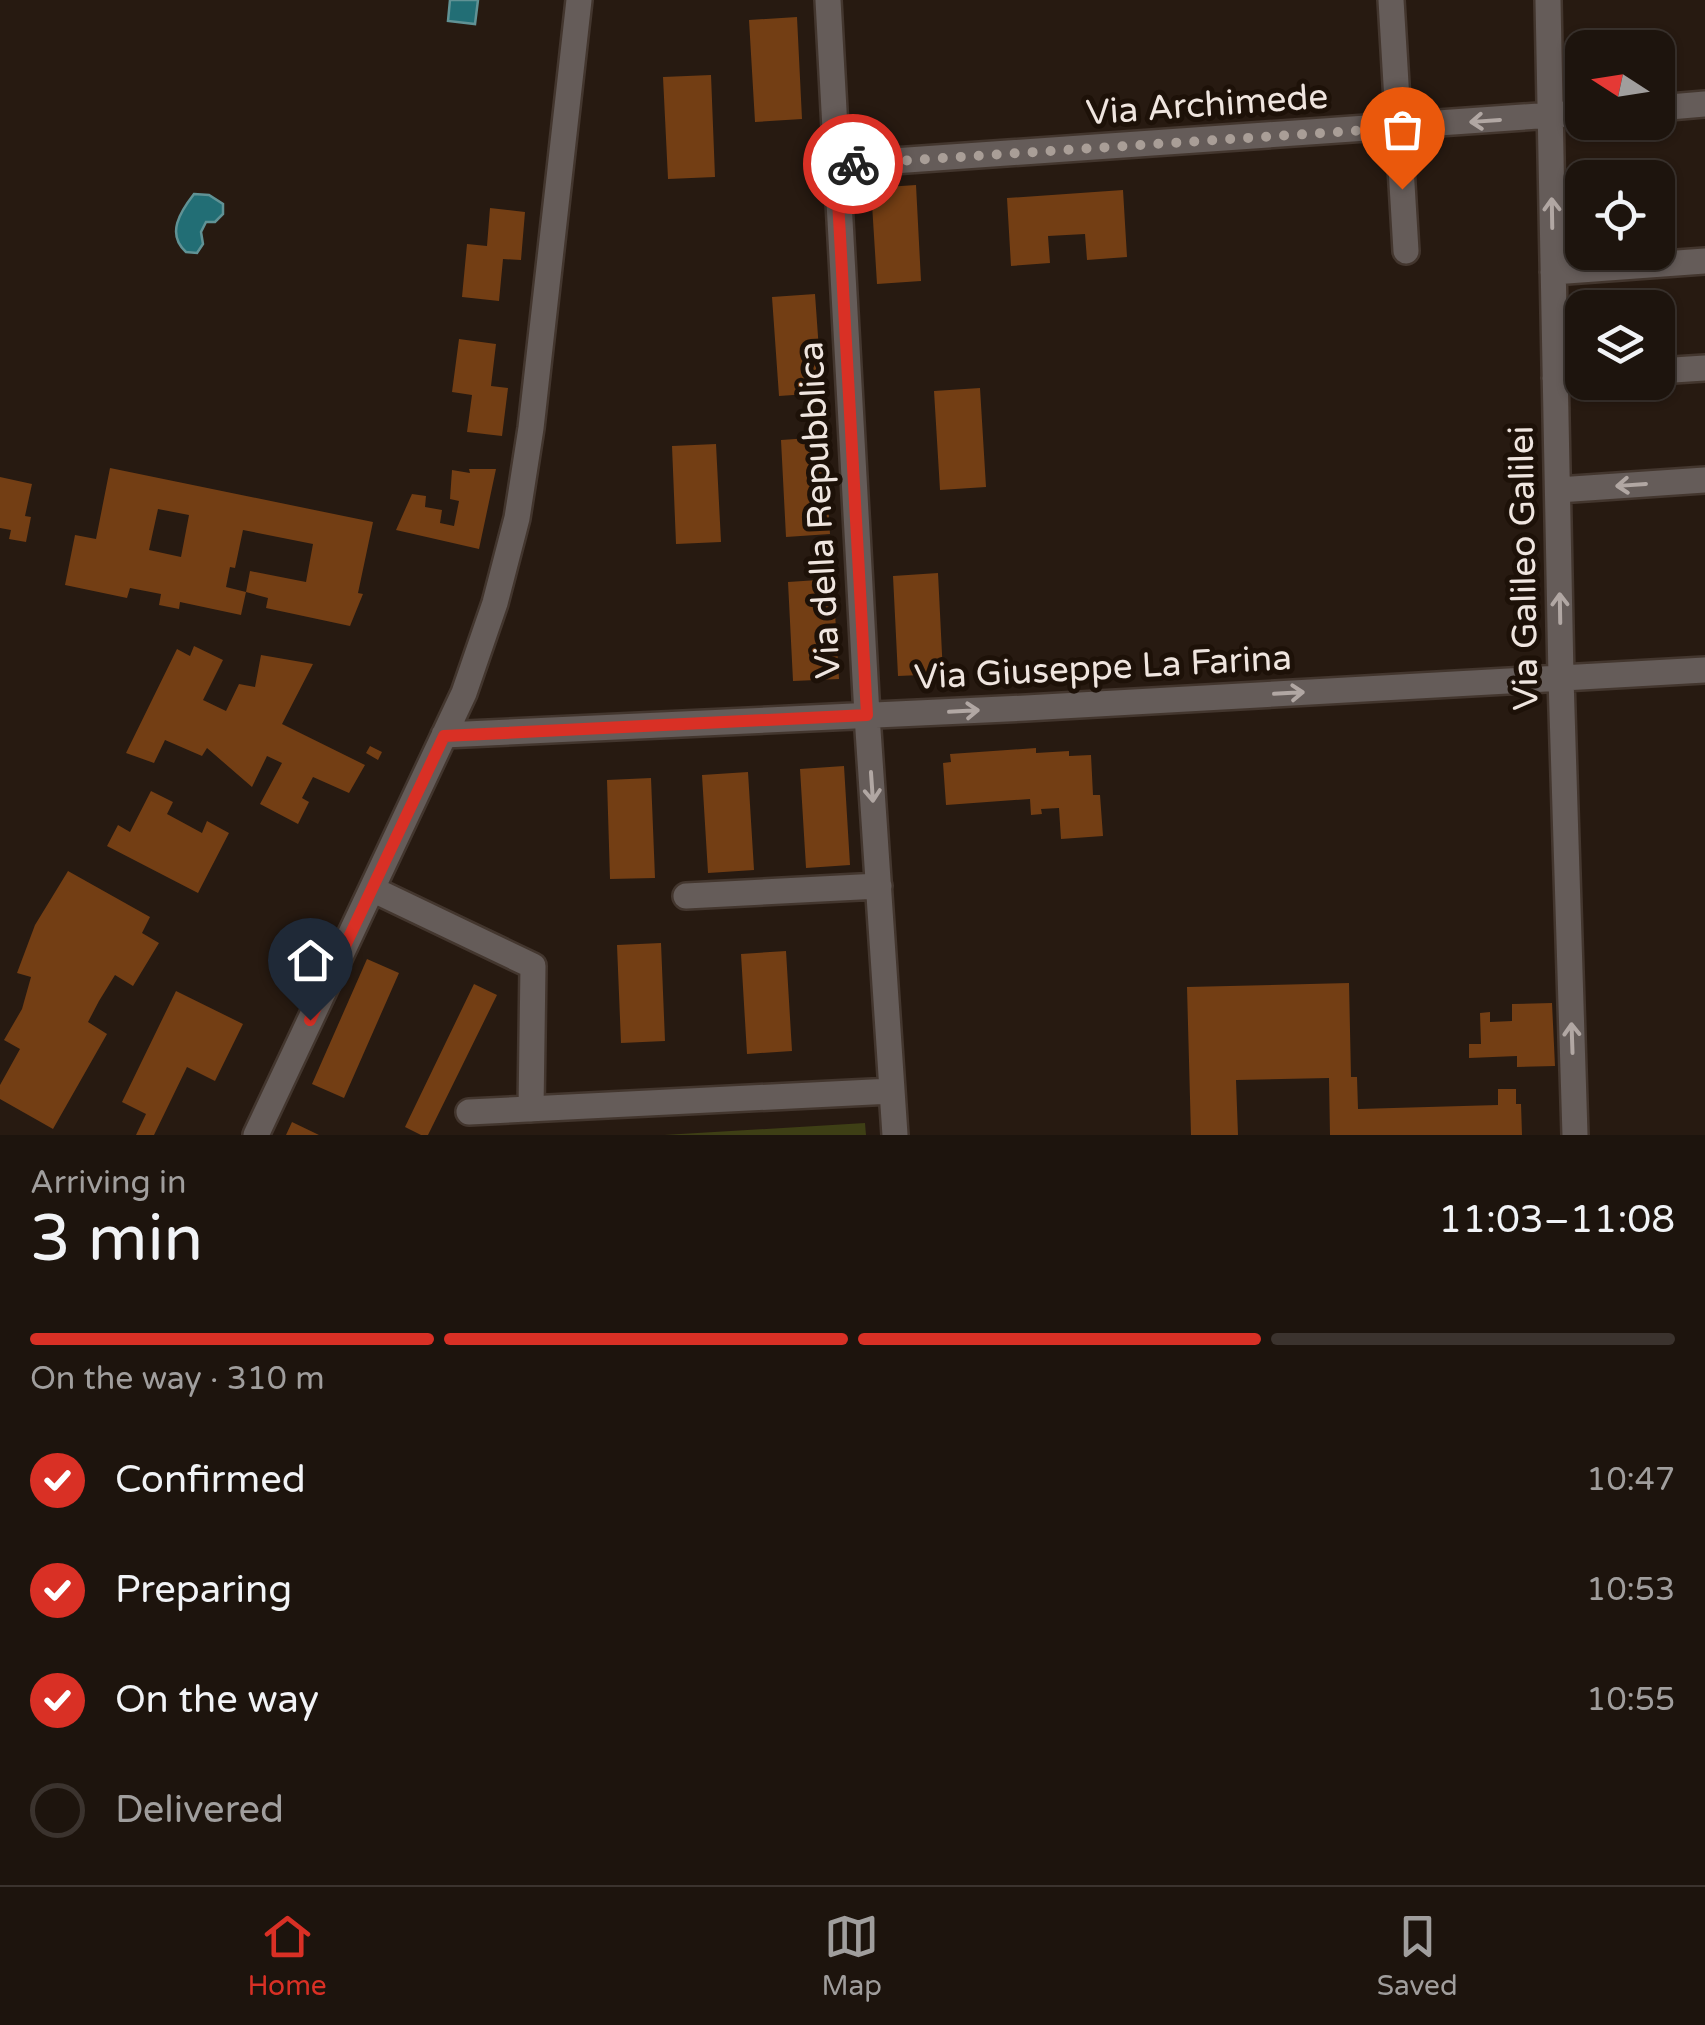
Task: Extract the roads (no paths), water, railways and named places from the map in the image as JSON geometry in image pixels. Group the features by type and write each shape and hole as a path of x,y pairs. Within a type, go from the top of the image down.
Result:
{"street":[{"path":"256,1135 464,693 495,603 516,518 531,428 579,0"},
{"name":"Via della Repubblica","path":"828,0 867,715 895,1135"},
{"path":"1391,0 1406,250"},
{"name":"Via Galileo Galilei","path":"1548,0 1561,678 1575,1135"},
{"path":"1675,107 1705,104"},
{"name":"Via Archimede","path":"836,165 1565,115"},
{"path":"1553,272 1705,260"},
{"path":"1675,370 1705,368"},
{"path":"1555,378 1565,377"},
{"path":"1558,490 1705,480"},
{"name":"Via Giuseppe La Farina","path":"444,736 1705,670"},
{"path":"686,896 879,886"},
{"path":"372,889 533,966 531,1109"},
{"path":"468,1112 892,1090"}],"water":[{"path":"450,0 478,0 475,24 448,21"},
{"path":"194,194 209,195 223,204 223,214 215,222 206,222 201,232 203,244 197,253 186,252 176,230"}]}
